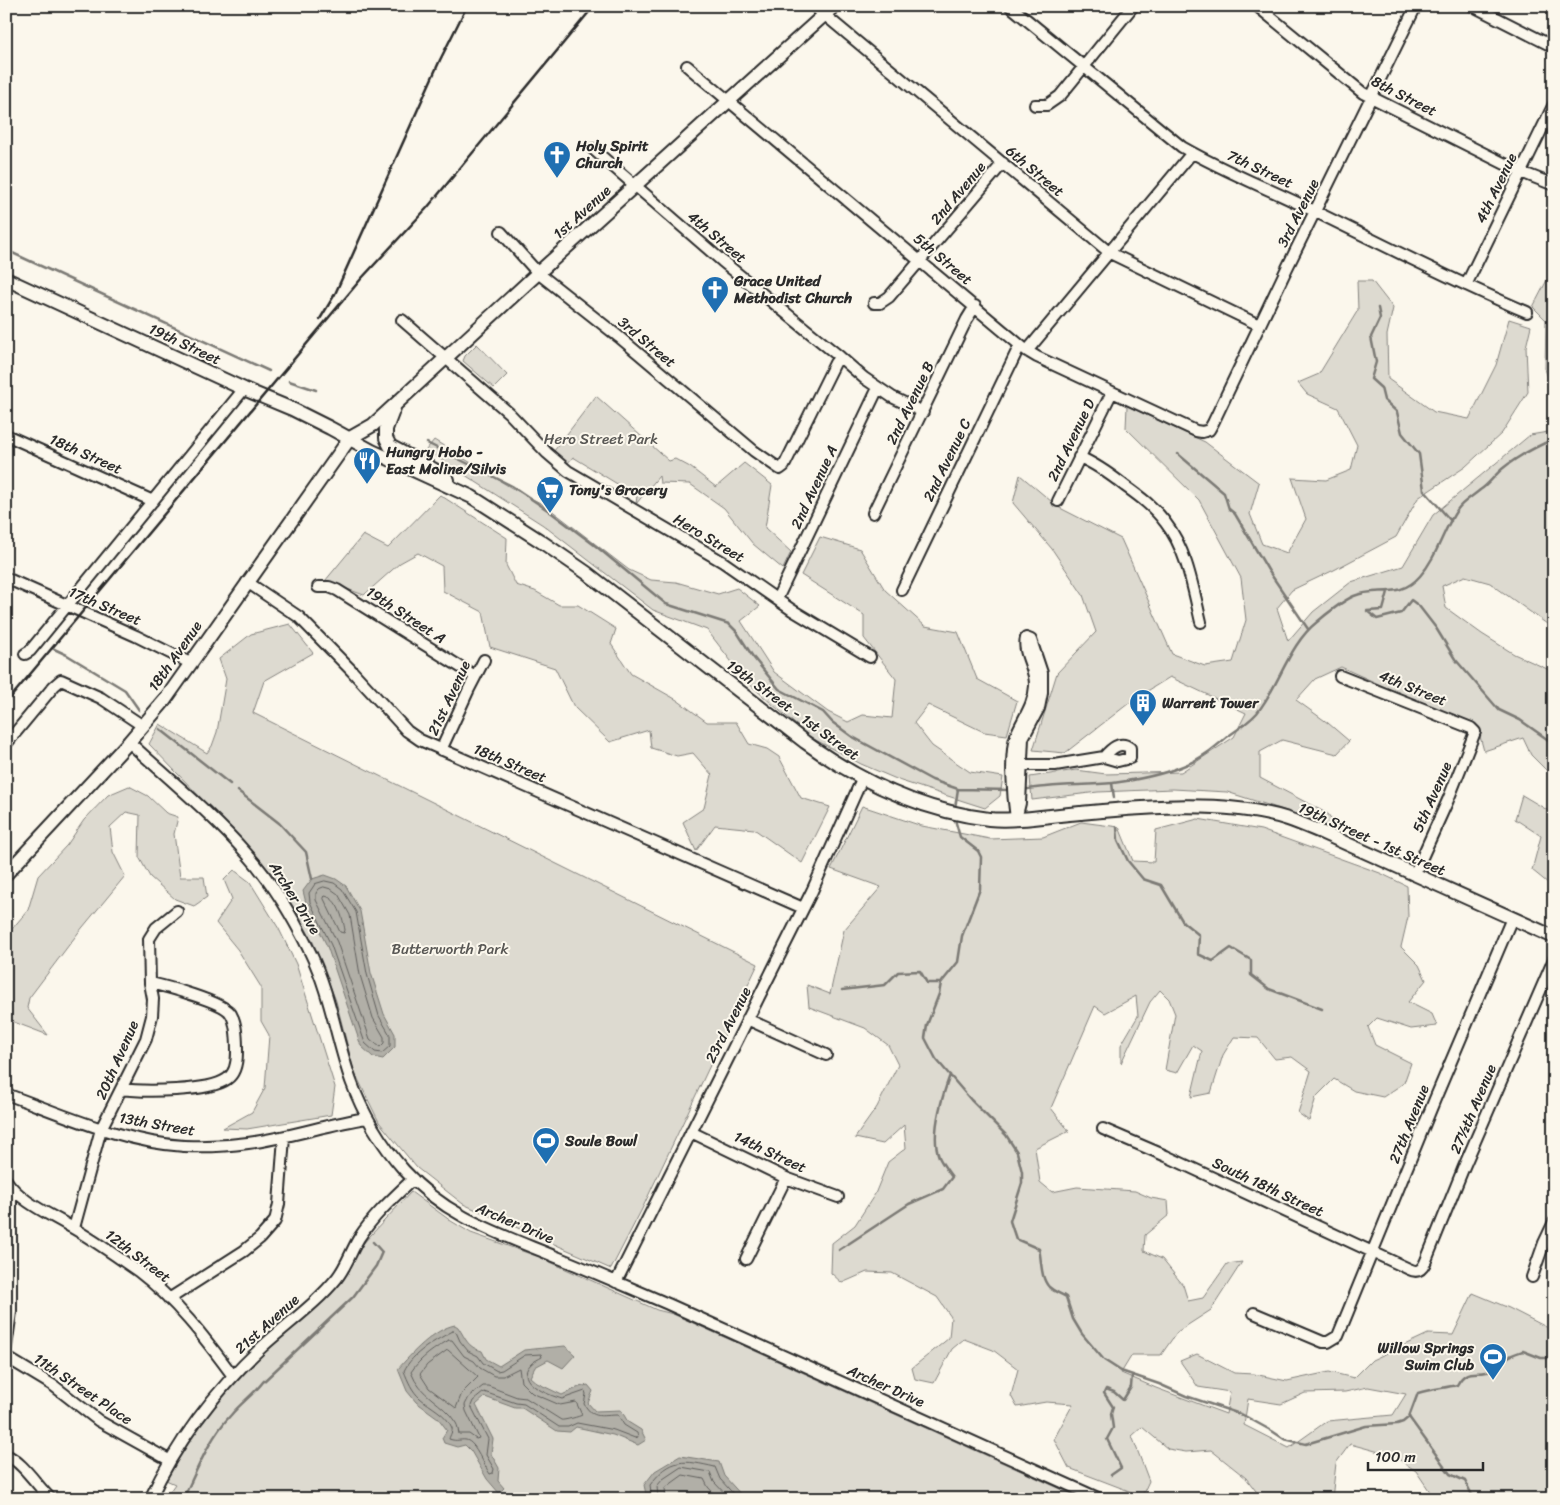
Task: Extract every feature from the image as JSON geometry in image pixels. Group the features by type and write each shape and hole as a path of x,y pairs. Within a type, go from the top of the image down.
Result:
{"main road":[{"name":"1st Avenue","path":"350,438 372,425 834,6"},
{"name":"19th Street","path":"6,279 244,389 292,409 350,438"},
{"path":"396,403 386,429 386,438 390,446 433,469 472,497"},
{"name":"19th Street - 1st Street","path":"350,438 372,451 472,497 532,535 587,573 805,742 828,759 862,779 940,809 991,819 1143,808 1205,808 1247,811 1287,819 1314,829 1554,937"},
{"name":"18th Avenue","path":"7,871 129,742 165,700 350,438"}],"street":[{"name":"6th Street","path":"814,6 1110,253 1259,325"},
{"name":"7th Street","path":"1010,6 1182,147 1192,153 1466,285 1527,312"},
{"path":"1035,105 1048,105 1054,101 1133,6"},
{"name":"8th Street","path":"1257,6 1355,87 1372,98 1521,172 1554,186"},
{"name":"3rd Avenue","path":"1205,432 1209,430 1213,423 1259,325 1416,6"},
{"path":"1472,6 1554,47"},
{"name":"5th Street","path":"687,66 920,259 1024,348 1037,357 1196,431 1205,432"},
{"name":"4th Avenue","path":"1466,285 1554,104"},
{"name":"4th Street","path":"593,149 722,261 864,378 878,388 923,412"},
{"name":"2nd Avenue C","path":"902,590 1024,348 1110,253 1192,153"},
{"name":"2nd Avenue","path":"874,303 880,303 889,297 1002,163"},
{"name":"3rd Street","path":"501,232 538,273 619,337 754,451 780,469 784,466 834,363 840,357"},
{"name":"2nd Avenue B","path":"873,513 975,306"},
{"name":"Hero Street","path":"402,320 509,413 547,453 568,471 723,562 777,599 870,657"},
{"name":"2nd Avenue A","path":"777,599 878,388"},
{"path":"25,654 30,651 244,389"},
{"name":"2nd Avenue D","path":"1058,501 1112,392"},
{"name":"18th Street","path":"6,435 153,501"},
{"path":"1079,458 1114,478 1142,498 1165,522 1175,539 1190,575 1201,622"},
{"name":"17th Street","path":"6,578 136,636 190,663"},
{"name":"18th Street","path":"247,582 298,617 352,671 407,731 420,740 803,908"},
{"name":"19th Street A","path":"318,587 329,587 338,590 475,676"},
{"path":"1016,818 1013,800 1023,738 1039,708 1042,693 1042,673 1031,640 1026,638 1024,644 1034,673 1034,693 1031,707 1016,734 1014,743 1018,765"},
{"name":"21st Avenue","path":"442,750 484,660"},
{"name":"4th Street","path":"1340,676 1474,730"},
{"path":"6,744 48,692 61,680 101,698 143,726"},
{"name":"5th Avenue","path":"1414,875 1467,756 1475,735 1474,730"},
{"name":"Archer Drive","path":"129,742 245,852 274,888 291,915 320,973 350,1080 367,1118 379,1138 413,1179 438,1201 471,1222 616,1282 1100,1499"},
{"path":"1018,765 1055,765 1104,757"},
{"name":"23rd Avenue","path":"616,1282 803,908 862,779"},
{"name":"20th Avenue","path":"74,1228 101,1129 146,1040 153,999 150,983 149,938 156,928 177,911"},
{"name":"27th Avenue","path":"1254,1313 1317,1340 1328,1342 1334,1340 1341,1329 1512,918"},
{"name":"27½th Avenue","path":"1419,1270 1425,1263 1554,959"},
{"path":"121,1089 142,1092 194,1088 225,1081 233,1073 236,1064 237,1043 231,1012 214,1003 163,985 150,983"},
{"path":"747,1019 826,1055"},
{"name":"13th Street","path":"6,1094 101,1129 146,1140 182,1146 228,1145 284,1137 367,1118"},
{"name":"South 18th Street","path":"1103,1129 1166,1156 1413,1271 1419,1270"},
{"name":"14th Street","path":"691,1132 786,1178 838,1197"},
{"path":"169,1299 244,1251 272,1226 278,1213 284,1137"},
{"path":"746,1259 786,1178"},
{"name":"21st Avenue","path":"150,1499 169,1460 202,1412 233,1376 338,1278 346,1266 360,1236 413,1179"},
{"path":"6,1347 11,1312 9,1184"},
{"name":"12th Street","path":"9,1184 26,1199 74,1228 139,1272 188,1317 233,1376"},
{"path":"1532,1277 1554,1222"},
{"name":"11th Street Place","path":"6,1357 54,1386 99,1421 169,1460"},
{"path":"6,1455 22,1465 38,1486 52,1499"}],"green space":[{"path":"1547,280 1554,283 1554,386 1551,386 1545,369 1546,320 1533,307"},
{"path":"1357,281 1372,281 1393,308 1387,335 1388,379 1434,412 1469,419 1496,365 1509,319 1531,326 1526,347 1528,392 1502,433 1465,467 1418,498 1396,537 1292,590 1277,608 1288,641 1313,612 1351,582 1403,566 1433,515 1530,435 1554,431 1554,629 1490,583 1465,576 1442,586 1446,608 1514,654 1554,672 1554,778 1531,755 1523,738 1484,751 1478,729 1341,667 1315,679 1296,700 1349,741 1337,754 1282,740 1260,752 1260,778 1328,814 1339,831 1293,813 1227,792 1173,789 1098,792 1032,800 1030,777 1076,770 1106,774 1181,772 1234,737 1246,713 1170,677 1133,700 1065,753 1033,750 1057,673 1096,632 1083,595 1052,549 1013,503 1020,475 1058,507 1121,539 1172,654 1205,666 1233,662 1246,620 1241,578 1199,500 1126,428 1127,406 1205,442 1259,483 1250,514 1262,544 1287,553 1306,519 1292,478 1326,480 1351,470 1357,445 1338,408 1307,394 1298,383 1319,374 1358,310"},
{"path":"477,344 507,375 494,388 463,361 465,356"},
{"name":"Hero Street Park","path":"596,396 669,461 675,459 690,467 716,487 744,463 772,485 765,528 791,552 783,569 753,544 724,508 690,484 660,483 659,476 636,504 637,496 573,457 567,464 554,451"},
{"path":"434,440 510,487 546,506 629,570 651,580 676,582 718,594 737,588 760,606 741,621 774,672 828,712 848,722 863,715 892,718 896,679 864,638 864,615 801,575 820,537 860,549 885,590 925,626 958,632 977,679 1017,701 1007,735 984,732 928,705 914,723 932,746 970,772 1003,777 1000,796 985,808 901,781 861,764 810,737 748,683 707,630 653,610 543,525 426,450"},
{"path":"440,495 507,538 506,565 516,585 535,591 559,605 578,605 616,629 611,644 631,674 677,700 707,722 736,722 749,744 767,749 779,757 801,798 830,807 802,863 754,829 715,825 696,851 683,822 704,808 712,775 693,753 677,756 651,748 649,730 610,742 574,707 555,668 490,647 483,612 443,591 442,566 418,553 400,563 364,595 325,581 363,535 388,548"},
{"name":"Butterworth Park","path":"290,624 313,653 264,681 253,713 758,964 642,1209 611,1269 463,1204 417,1168 379,1122 354,1071 336,1001 313,942 275,878 259,858 149,744 160,724 207,753 212,746 217,732 226,679 219,659 251,634"},
{"path":"129,786 148,796 166,813 178,817 174,834 180,877 204,877 207,897 194,906 175,899 150,877 139,857 140,815 126,812 110,827 113,852 125,876 78,933 29,998 27,1008 48,1035 6,1019 6,936 28,910 38,876 67,845 84,820 108,795"},
{"path":"1522,795 1554,814 1554,888 1532,870 1541,836 1515,819"},
{"path":"862,806 922,826 990,839 1043,837 1081,822 1119,827 1133,861 1154,862 1156,830 1198,819 1261,830 1380,873 1407,886 1408,917 1401,947 1419,965 1426,980 1408,1002 1432,1014 1437,1026 1411,1029 1377,1018 1368,1027 1375,1045 1411,1063 1404,1083 1383,1097 1354,1091 1334,1079 1316,1097 1309,1121 1298,1113 1311,1071 1292,1057 1275,1059 1258,1038 1234,1037 1223,1055 1211,1093 1191,1097 1202,1051 1193,1045 1177,1073 1165,1070 1175,1014 1169,999 1160,990 1150,1002 1121,1063 1121,1045 1138,1016 1136,996 1105,1013 1095,1006 1051,1108 1069,1131 1035,1148 1040,1182 1052,1192 1077,1187 1135,1191 1151,1198 1168,1201 1169,1215 1145,1235 1144,1251 1162,1259 1183,1285 1188,1301 1203,1298 1227,1264 1242,1262 1211,1310 1177,1332 1161,1355 1132,1355 1121,1373 1226,1414 1230,1392 1198,1387 1180,1361 1197,1354 1234,1373 1254,1374 1287,1381 1329,1372 1354,1378 1372,1360 1428,1334 1453,1335 1473,1293 1509,1308 1552,1330 1554,1327 1554,1499 1435,1499 1416,1471 1394,1456 1350,1444 1336,1463 1332,1499 1262,1499 1246,1478 1211,1450 1186,1452 1168,1449 1142,1427 1132,1436 1149,1481 1142,1496 1069,1468 1054,1439 1073,1404 1046,1402 1017,1407 1011,1396 1018,1369 993,1350 964,1339 952,1349 934,1383 915,1379 912,1368 949,1338 951,1317 937,1297 892,1273 867,1272 842,1283 831,1273 832,1243 855,1225 875,1194 888,1162 906,1148 904,1125 883,1144 855,1138 877,1107 898,1065 888,1045 865,1028 809,1007 807,985 830,994 844,930 881,887 831,869","holes":["1368,1387 1406,1394 1393,1415 1327,1421 1289,1448 1244,1425 1248,1399 1281,1404 1305,1393 1345,1392"]},
{"path":"234,870 250,882 279,929 296,964 335,1087 331,1115 247,1129 223,1128 252,1112 265,1088 269,1035 261,1021 261,987 238,950 216,923 232,899 224,880"},
{"path":"411,1192 471,1233 539,1257 657,1310 673,1314 1083,1499 168,1499 170,1491 175,1484 166,1480 184,1443 230,1385 343,1275 352,1263 358,1249"}],"water":[{"path":"325,875 336,879 346,886 360,911 371,973 384,1014 395,1034 395,1047 383,1059 373,1057 361,1046 327,946 306,903 303,891 312,879"},
{"path":"455,1325 470,1345 482,1351 486,1359 499,1366 524,1350 565,1346 575,1355 563,1368 548,1360 535,1367 530,1377 537,1383 562,1395 588,1385 593,1391 588,1403 595,1411 621,1410 628,1422 641,1430 646,1440 638,1445 613,1435 576,1427 570,1432 557,1431 522,1408 515,1408 485,1397 476,1405 493,1439 491,1454 499,1468 498,1481 504,1488 499,1493 487,1479 471,1451 465,1445 457,1447 444,1443 442,1438 447,1430 438,1418 416,1402 407,1391 398,1369 431,1337 447,1327"},
{"path":"680,1456 719,1462 724,1476 745,1499 647,1499 644,1485 655,1471"}],"waterway":[{"path":"6,250 269,371"},
{"path":"1378,308 1380,318 1371,337 1376,362 1371,379 1381,388 1384,400 1397,412 1402,433 1419,454 1424,490 1451,521"},
{"path":"289,381 316,390"},
{"path":"1023,790 1131,780 1157,775 1201,757 1247,723 1257,713 1307,631 1340,604 1354,596 1363,593 1396,590 1412,583 1426,569 1452,518 1462,504 1514,460 1554,439"},
{"path":"427,443 512,486 597,547 666,604 729,624 779,689 823,712 832,722 851,736 932,780 958,789 1010,790"},
{"path":"1178,454 1224,493 1229,509 1235,514 1268,570 1308,629"},
{"path":"1388,592 1383,610 1367,611 1377,619 1401,613 1411,600 1419,606 1436,628 1455,659 1499,710 1520,720 1554,744"},
{"path":"52,648 125,690 139,710"},
{"path":"160,729 230,784"},
{"path":"1112,783 1114,798"},
{"path":"955,808 958,789"},
{"path":"238,791 279,823 306,852 312,879"},
{"path":"954,816 960,837 978,851 981,857 980,889 962,936 958,962 941,983 939,994 927,1025 925,1038 936,1059 971,1100 1006,1135 1017,1152 1022,1172 1022,1183 1010,1221 1016,1239 1039,1249 1046,1283 1066,1297 1073,1319 1082,1334 1104,1360 1121,1371 1243,1415 1284,1439 1306,1444 1366,1426 1403,1422 1409,1417 1418,1393 1457,1385 1461,1379 1469,1374 1494,1370 1511,1355 1523,1351 1541,1358 1554,1358"},
{"path":"1117,827 1118,840 1128,861 1143,879 1161,885 1183,922 1199,935 1198,954 1213,961 1231,948 1251,960 1251,975 1269,989 1322,1009"},
{"path":"842,990 885,985 898,972 920,971 927,983 941,983"},
{"path":"839,1250 909,1204 943,1189 952,1177 939,1157 936,1138 938,1116 950,1075"},
{"path":"183,1499 204,1455 223,1424 263,1382 353,1297 376,1266 382,1252 373,1242"},
{"path":"1111,1475 1121,1468 1107,1439 1113,1428 1111,1414 1113,1407 1104,1393 1106,1389 1114,1392 1123,1400 1131,1387 1132,1375"},
{"path":"1409,1417 1450,1474 1465,1481 1474,1499"}],"railway":[{"path":"320,319 335,294 440,60 467,6"},
{"path":"6,703 361,279 427,208 594,6"}],"place":[{"name":"Holy Spirit Church","path":"557,179"},
{"name":"Grace United Methodist Church","path":"715,314"},
{"name":"Hungry Hobo - East Moline/Silvis","path":"367,485"},
{"name":"Tony's Grocery","path":"550,514"},
{"name":"Warrent Tower","path":"1143,727"},
{"name":"Soule Bowl","path":"546,1165"},
{"name":"Willow Springs Swim Club","path":"1493,1381"}]}
